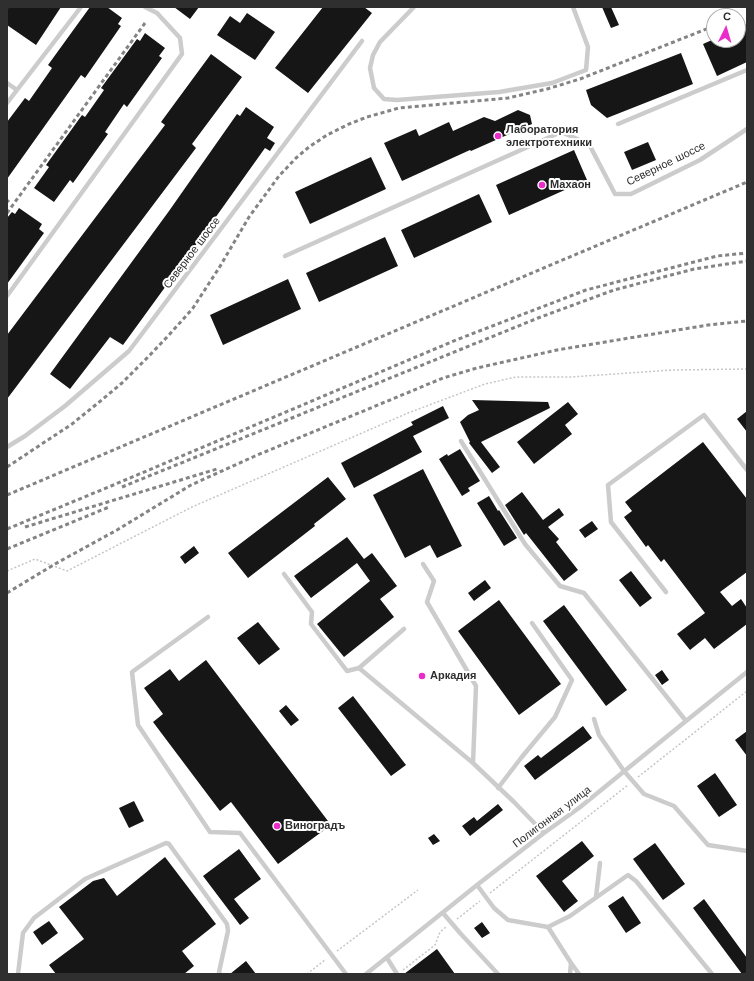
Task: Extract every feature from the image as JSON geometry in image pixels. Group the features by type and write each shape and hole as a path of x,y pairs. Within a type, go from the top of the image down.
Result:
{"lane":[{"path":"7,103 81,7"},
{"path":"7,296 182,54 180,38 157,13 146,7"},
{"path":"414,7 380,42 373,55 370,68 374,88 384,99 397,100 499,92 552,83 586,70 588,47 572,7"},
{"name":"Северное шоссе","path":"7,447 25,436 65,406 129,351 362,41"},
{"path":"618,124 747,70"},
{"path":"7,83 16,90"},
{"name":"Северное шоссе","path":"285,256 561,132 589,144 615,194 631,194 700,160 747,129"},
{"path":"666,592 611,522 608,485 704,415 747,470"},
{"path":"461,441 525,544 560,586 584,593 686,721"},
{"path":"423,564 434,581 427,602 476,686 473,763"},
{"path":"284,574 312,612 311,624 347,671 359,668 404,629"},
{"path":"208,617 132,672 138,725 210,832 240,833 346,974"},
{"path":"498,788 555,717 572,680 532,623"},
{"path":"359,668 473,763 544,833"},
{"name":"Полигонная улица","path":"366,974 544,833 579,808 747,672"},
{"path":"594,719 599,735 624,772 644,794 674,806 708,845 747,852"},
{"path":"18,974 23,933 34,918 85,879 166,843 169,844 227,924 228,931 219,972 220,974"},
{"path":"596,898 600,863"},
{"path":"477,886 494,908 508,920 548,927 570,916 628,875 636,881 712,974"},
{"path":"443,912 460,933 498,974"},
{"path":"548,927 579,974"},
{"path":"386,958 396,973"},
{"path":"570,974 571,963"}],"path":[{"path":"7,571 35,559 67,571 192,507 408,413 485,384 516,377 571,377 672,370 747,369"},
{"path":"396,973 403,970 435,945 440,932 747,692"},
{"path":"307,974 418,890"}],"building":[{"path":"9,7 61,7 36,45 7,25 7,10"},
{"path":"90,7 107,7 122,18 118,24 121,26 85,78 81,75 7,179 7,122 25,98 29,101 52,68 48,65"},
{"path":"174,7 199,7 190,19"},
{"path":"323,7 364,7 372,13 308,93 275,68"},
{"path":"602,7 611,7 619,25 611,28"},
{"path":"247,13 275,32 255,60 217,35 230,16 240,23"},
{"path":"746,24 747,62 717,76 703,44 706,43 706,48 746,48"},
{"path":"145,33 165,48 159,56 162,58 127,107 124,104 105,132 108,134 73,183 70,180 54,202 34,188 49,167 46,165 82,115 85,117 104,90 101,88 137,39 140,41"},
{"path":"681,53 693,84 607,118 591,105 586,90"},
{"path":"211,54 242,77 192,144 196,148 7,399 7,335 165,125 161,122"},
{"path":"246,107 274,127 267,138 275,143 270,151 265,148 123,345 110,337 70,389 50,374 169,211 237,114 240,116"},
{"path":"518,110 530,115 532,124 402,181 384,143 416,129 419,136 449,122 453,131 484,117 495,121"},
{"path":"648,142 656,160 632,170 624,152"},
{"path":"574,150 587,180 509,215 496,185"},
{"path":"371,157 386,189 310,224 295,192"},
{"path":"479,194 492,222 414,258 401,230"},
{"path":"19,208 42,224 39,229 44,233 7,284 7,218 12,212 15,214"},
{"path":"385,237 398,266 319,302 306,273"},
{"path":"288,279 301,309 223,345 210,315"},
{"path":"472,400 548,402 550,408 481,442 500,467 492,473 469,443 470,442 460,422 468,415 479,410"},
{"path":"568,402 578,414 565,425 572,434 534,464 517,442"},
{"path":"443,406 449,418 413,436 422,452 354,488 341,463 413,425 411,422"},
{"path":"747,411 747,432 737,419"},
{"path":"703,442 747,499 747,572 720,592 732,606 741,599 747,608 747,624 714,649 705,638 690,650 677,634 705,613 664,559 661,562 648,545 646,547 624,517 632,511 625,502"},
{"path":"460,449 480,481 468,488 470,491 462,496 439,459"},
{"path":"423,469 462,546 437,558 430,545 405,558 373,495"},
{"path":"328,477 346,499 314,524 315,526 248,578 228,553"},
{"path":"522,492 543,520 559,508 564,515 548,527 559,539 556,542 578,570 564,581 526,533 524,535 505,505"},
{"path":"489,496 517,538 504,546 477,503"},
{"path":"592,521 598,529 585,538 579,530"},
{"path":"347,537 364,559 372,553 397,586 380,599 394,617 344,657 317,624 370,581 357,563 311,598 294,576"},
{"path":"194,546 199,553 185,564 180,557"},
{"path":"631,571 652,598 640,607 619,580"},
{"path":"485,580 491,588 474,601 468,593"},
{"path":"499,600 561,684 519,715 458,631"},
{"path":"564,605 627,690 606,706 543,621"},
{"path":"258,622 280,649 259,665 237,638"},
{"path":"206,660 331,825 278,864 231,802 220,811 153,722 163,714 144,688 170,669 179,681"},
{"path":"662,670 669,680 662,685 655,675"},
{"path":"353,696 406,765 391,776 338,708"},
{"path":"286,705 299,720 291,726 279,711"},
{"path":"583,726 592,738 535,780 524,766 538,755 541,758"},
{"path":"747,731 747,756 735,740"},
{"path":"715,773 737,805 719,817 697,786"},
{"path":"134,801 144,821 129,828 119,808"},
{"path":"498,804 503,810 470,836 462,826 474,817 477,821"},
{"path":"434,834 440,841 433,845 428,838"},
{"path":"582,841 594,856 562,881 578,901 564,912 536,876"},
{"path":"655,843 685,884 663,900 633,859"},
{"path":"239,849 261,879 234,899 249,918 240,925 203,876"},
{"path":"165,857 216,924 182,951 194,966 184,974 56,974 49,965 84,939 59,907 93,881 104,878 117,896"},
{"path":"623,896 641,923 626,933 608,906"},
{"path":"704,899 747,958 747,972 744,974 742,974 693,908"},
{"path":"49,921 58,933 42,945 33,932"},
{"path":"482,922 490,933 482,938 474,928"},
{"path":"437,949 455,974 404,974"},
{"path":"246,961 256,974 230,974"}],"railway":[{"path":"7,213 145,23"},
{"path":"7,467 72,424 122,383 148,357 193,308 249,217 279,176 296,158 327,135 367,117 399,108 508,98 547,89 580,79 706,29"},
{"path":"7,495 747,182"},
{"path":"7,529 456,340 586,290 717,256 747,253"},
{"path":"122,487 538,318 614,290 694,269 747,261"},
{"path":"7,593 55,564 117,530 191,485 255,456 443,378 477,368 557,350 708,325 747,321"},
{"path":"25,527 217,469"},
{"path":"7,549 109,507"}],"place":[{"name":"Лаборатория электротехники","path":"498,136"},
{"name":"Махаон","path":"542,185"},
{"name":"Аркадия","path":"422,676"},
{"name":"Виноградъ","path":"277,826"}]}
